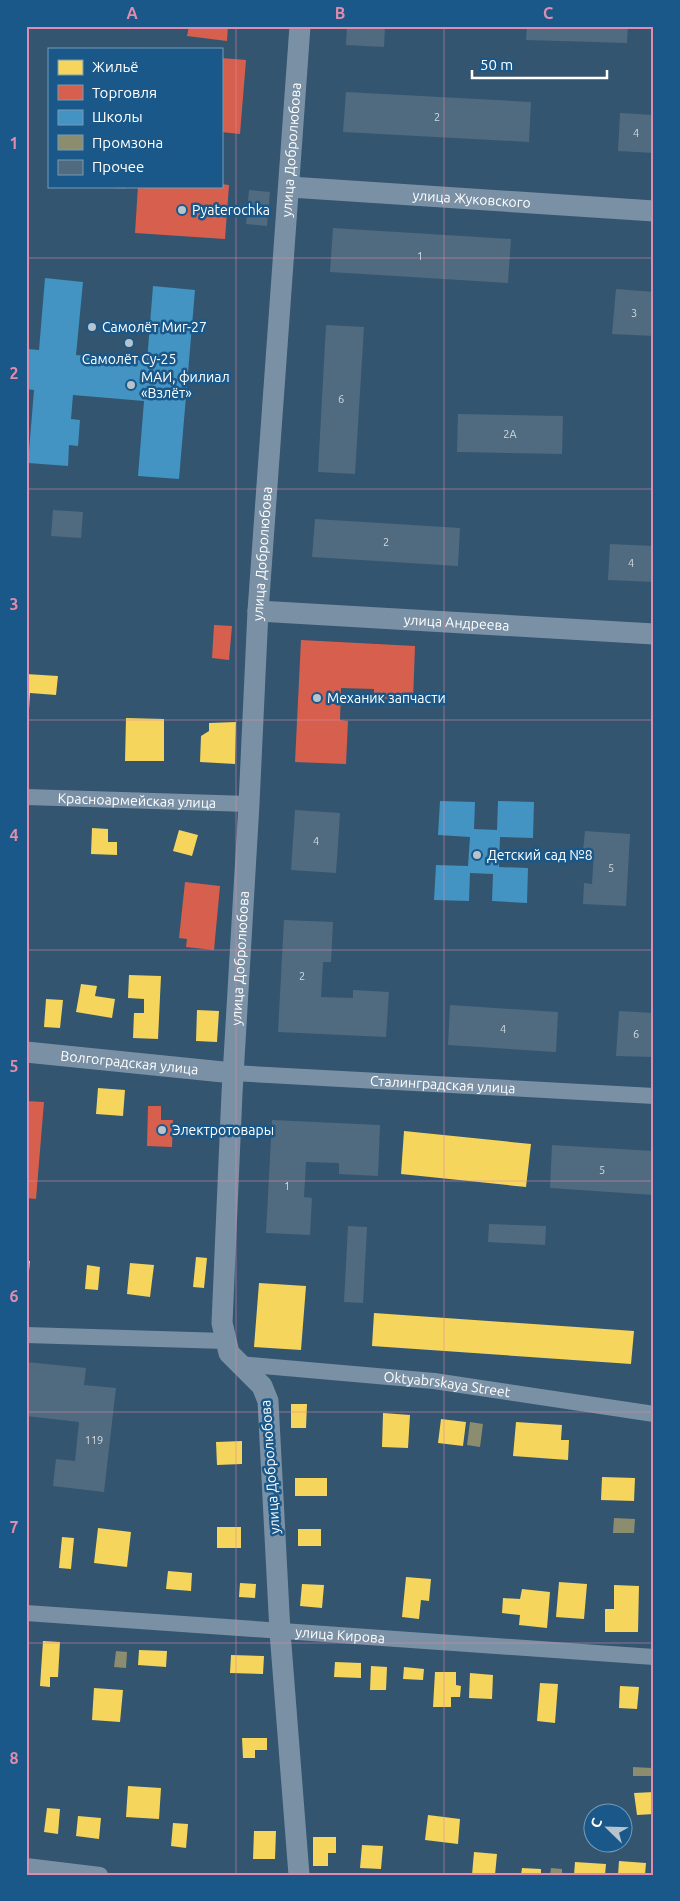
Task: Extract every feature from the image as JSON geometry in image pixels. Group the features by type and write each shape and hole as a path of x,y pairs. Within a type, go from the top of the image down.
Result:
{"street":[{"name":"улица Добролюбова","path":"298,1875 280,1632 268,1401 262,1386 229,1353 222,1323 233,1073 258,611 290,187 300,26"},
{"name":"улица Жуковского","path":"290,187 654,211"},
{"name":"улица Андреева","path":"258,611 654,634"},
{"name":"Красноармейская улица","path":"26,797 249,804"},
{"name":"Волгоградская улица","path":"26,1052 233,1073"},
{"name":"Сталинградская улица","path":"233,1073 654,1096"},
{"path":"26,1335 225,1341"},
{"name":"Oktyabrskaya Street","path":"239,1364 434,1382 654,1414"},
{"name":"улица Кирова","path":"26,1613 654,1657"},
{"path":"26,1866 100,1875"}],"building: Жильё":[{"path":"26,674 58,676 56,695 30,693 28,726"},
{"path":"126,718 164,719 164,761 125,761"},
{"path":"236,722 235,764 200,762 201,736 209,731 209,723"},
{"path":"92,828 108,829 108,842 117,842 117,855 91,854"},
{"path":"179,830 198,835 192,856 173,851"},
{"path":"129,975 161,976 158,1039 133,1038 134,1013 144,1013 144,999 128,998"},
{"path":"81,984 97,986 95,996 115,999 112,1018 76,1012"},
{"path":"46,999 63,1000 60,1028 44,1027"},
{"path":"197,1010 219,1011 217,1042 196,1041"},
{"path":"98,1088 125,1090 123,1116 96,1114"},
{"path":"404,1131 531,1144 526,1187 401,1174"},
{"path":"196,1257 207,1258 204,1288 193,1287"},
{"path":"26,1260 30,1261 28,1281 26,1281"},
{"path":"130,1263 154,1265 150,1297 127,1294"},
{"path":"87,1265 100,1267 98,1290 85,1289"},
{"path":"259,1283 306,1286 301,1350 254,1347"},
{"path":"374,1313 634,1331 631,1364 372,1346"},
{"path":"291,1404 307,1404 306,1428 291,1428"},
{"path":"383,1413 410,1415 408,1448 382,1447"},
{"path":"441,1419 466,1422 463,1446 438,1443"},
{"path":"516,1422 562,1425 561,1440 569,1440 568,1460 513,1456"},
{"path":"242,1441 242,1464 217,1465 216,1442"},
{"path":"602,1477 635,1478 634,1501 601,1500"},
{"path":"295,1478 327,1478 327,1496 295,1496"},
{"path":"217,1527 241,1527 241,1548 217,1548"},
{"path":"98,1528 131,1532 127,1567 94,1563"},
{"path":"298,1529 321,1529 321,1546 298,1546"},
{"path":"62,1537 74,1538 71,1569 59,1568"},
{"path":"168,1571 192,1573 191,1591 166,1589"},
{"path":"406,1577 431,1579 429,1601 421,1600 419,1619 402,1617"},
{"path":"559,1582 587,1584 584,1619 556,1617"},
{"path":"240,1583 256,1584 255,1598 239,1597"},
{"path":"302,1584 324,1585 322,1608 300,1606"},
{"path":"614,1585 639,1586 638,1632 605,1632 605,1609 614,1609"},
{"path":"522,1589 550,1592 547,1628 519,1625 520,1615 502,1613 503,1598 520,1599"},
{"path":"43,1641 60,1642 58,1677 50,1677 50,1687 40,1686"},
{"path":"139,1650 167,1651 166,1667 138,1665"},
{"path":"231,1655 264,1656 263,1674 230,1673"},
{"path":"335,1662 361,1663 361,1678 334,1677"},
{"path":"371,1666 387,1667 386,1690 370,1690"},
{"path":"404,1667 424,1669 423,1680 403,1679"},
{"path":"435,1672 456,1672 456,1685 461,1686 460,1697 451,1697 451,1707 433,1707"},
{"path":"470,1673 493,1675 492,1699 469,1698"},
{"path":"540,1683 558,1684 555,1723 537,1721"},
{"path":"620,1686 639,1687 637,1709 619,1708"},
{"path":"94,1688 123,1690 120,1722 92,1720"},
{"path":"242,1738 267,1738 267,1750 255,1750 255,1758 243,1758"},
{"path":"128,1786 161,1788 159,1819 126,1817"},
{"path":"654,1792 654,1814 637,1815 634,1793"},
{"path":"47,1808 60,1809 58,1834 44,1832"},
{"path":"428,1815 460,1819 458,1844 425,1840"},
{"path":"78,1816 101,1818 99,1839 76,1836"},
{"path":"173,1823 188,1824 186,1848 171,1846"},
{"path":"254,1831 276,1831 275,1859 253,1859"},
{"path":"313,1837 336,1837 336,1853 328,1853 328,1866 313,1866"},
{"path":"362,1845 383,1846 381,1869 360,1868"},
{"path":"474,1852 497,1854 495,1875 472,1875"},
{"path":"619,1861 646,1863 645,1875 618,1875"},
{"path":"575,1862 606,1864 605,1875 574,1875"},
{"path":"522,1868 541,1869 541,1875 521,1875"}],"building: Торговля":[{"path":"189,26 228,26 227,41 187,36"},
{"path":"222,58 246,60 240,134 222,132"},
{"name":"Pyaterochka","path":"222,184 229,185 225,239 135,233 138,188 222,188"},
{"path":"214,625 232,626 229,660 212,658"},
{"path":"301,640 415,646 413,700 374,698 374,689 341,688 340,720 348,721 346,764 295,762"},
{"path":"185,882 220,886 214,950 186,947 187,939 179,938"},
{"path":"26,1101 44,1102 36,1199 26,1198"},
{"path":"148,1106 161,1106 161,1120 173,1120 172,1147 147,1146"}],"building: Школы":[{"path":"45,278 83,282 76,355 147,361 153,286 195,290 179,479 138,476 144,401 73,395 71,419 80,420 78,446 69,445 68,466 28,463 34,390 26,389 28,349 39,350"},
{"path":"440,801 475,802 474,829 497,830 498,801 534,802 533,838 500,837 499,867 528,868 527,903 492,901 493,874 470,873 469,901 434,900 436,865 468,866 470,837 438,835"}],"building: Промзона":[{"path":"470,1422 483,1424 480,1447 467,1445"},
{"path":"614,1518 635,1519 634,1533 613,1533"},
{"path":"116,1651 127,1652 126,1668 114,1667"},
{"path":"633,1767 652,1768 651,1776 633,1776"},
{"path":"551,1868 562,1869 562,1875 550,1875"}],"building: Прочее":[{"path":"347,26 385,26 384,47 346,45"},
{"path":"527,26 628,26 627,43 526,40"},
{"path":"346,92 531,102 529,142 343,132"},
{"path":"620,113 654,115 654,153 618,151"},
{"path":"249,190 270,192 267,226 246,224"},
{"path":"333,228 511,239 508,283 330,272"},
{"path":"616,289 654,292 654,336 612,334"},
{"path":"326,325 364,327 355,474 318,472"},
{"path":"458,414 563,416 562,454 457,452"},
{"path":"53,510 83,512 81,538 51,536"},
{"path":"315,519 460,528 458,566 312,557"},
{"path":"610,544 654,546 654,582 608,580"},
{"path":"295,810 340,813 336,873 291,870"},
{"path":"585,831 630,834 626,906 583,904 584,883 592,884 594,852 583,852"},
{"path":"284,920 333,922 331,962 323,962 321,997 353,998 353,990 389,992 386,1037 278,1032"},
{"path":"450,1005 558,1012 556,1052 448,1045"},
{"path":"619,1011 654,1013 654,1057 616,1056"},
{"path":"272,1120 380,1125 378,1176 339,1174 339,1163 306,1162 304,1197 312,1198 310,1235 266,1233"},
{"path":"552,1145 654,1151 654,1195 550,1188"},
{"path":"489,1224 546,1226 545,1245 488,1242"},
{"path":"348,1226 367,1227 363,1303 344,1302"},
{"path":"26,1362 86,1368 84,1385 116,1388 104,1492 53,1486 56,1459 75,1461 79,1422 26,1416"}],"place":[{"name":"Pyaterochka","path":"182,210"},
{"name":"Самолёт Миг-27","path":"92,327"},
{"name":"Самолёт Су-25","path":"129,343"},
{"name":"МАИ, филиал «Взлёт»","path":"131,385"},
{"name":"Механик запчасти","path":"317,698"},
{"name":"Детский сад №8","path":"477,855"},
{"name":"Электротовары","path":"162,1130"}]}
